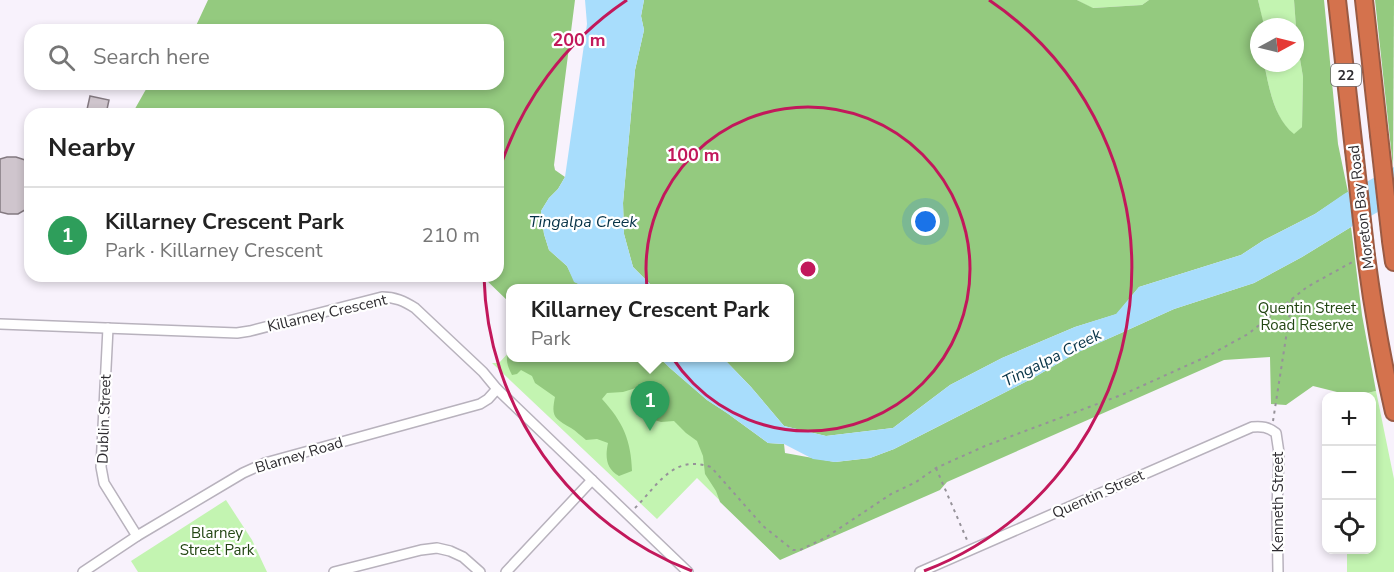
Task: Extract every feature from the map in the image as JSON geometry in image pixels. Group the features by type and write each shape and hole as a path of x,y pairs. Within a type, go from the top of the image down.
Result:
{"highway":[{"name":"Moreton Bay Road","path":"1337,0 1364,256 1394,412"},
{"name":"Moreton Bay Road","path":"1364,0 1394,262"}],"street":[{"name":"Killarney Crescent","path":"0,324 237,333 382,297 403,300 415,308 483,372 688,572"},
{"name":"Dublin Street","path":"108,328 101,467 104,483 137,536"},
{"name":"Blarney Road","path":"83,572 137,536 243,473 265,463 480,404 498,389"},
{"name":"Quentin Street","path":"920,572 1252,427 1262,426 1274,431"},
{"name":"Kenneth Street","path":"1274,431 1279,453 1278,572"},
{"path":"506,572 592,480"},
{"path":"334,572 437,548 464,557 480,572"}],"path":[{"path":"628,515 672,470 682,465 700,464 711,467 763,526 793,550 800,550 825,538 891,494 916,482 936,468 985,446 1124,394 1208,356 1248,334 1307,286 1364,256"},
{"path":"1274,431 1292,298"},
{"path":"936,468 971,550"}],"green space":[{"path":"208,0 575,0 554,165 555,170 565,177 541,211 549,250 567,266 575,282 579,284 506,284 506,299 488,282 504,282 504,108 135,108 146,90 504,90 504,24 197,24"},
{"path":"644,0 1077,0 1093,8 1142,5 1149,0 1258,0 1262,18 1250,18 1250,72 1266,72 1277,111 1294,134 1302,127 1304,18 1295,18 1294,0 1324,0 1338,144 1348,192 1315,214 1264,240 1241,255 1139,287 1117,314 1075,327 1002,358 950,385 893,428 826,436 784,426 727,362 794,362 794,284 650,284 633,267 624,234 623,203 635,70 644,30 641,16"},
{"path":"1077,0 1149,0 1142,5 1092,8"},
{"path":"1258,0 1294,0 1295,18 1262,18"},
{"path":"1375,0 1394,0 1393,167"},
{"path":"1266,72 1302,72 1302,127 1294,135 1282,120 1270,92"},
{"name":"Quentin Street Road Reserve","path":"1351,227 1362,315 1376,391 1337,392 1313,386 1286,405 1271,404 1270,357 1224,360 947,482 940,490 780,560 720,502 705,474 703,456 697,441 674,421 661,422 651,419 651,411 656,400 652,389 639,387 623,392 607,393 602,399 620,424 630,450 632,471 619,476 609,466 608,443 597,439 586,440 561,422 555,416 553,409 555,397 535,383 532,376 521,370 512,375 507,363 664,362 707,400 768,443 784,444 785,453 835,462 870,458 894,449 1033,378 1076,353 1174,309 1254,283"},
{"path":"506,355 506,362 658,362 780,560 697,478 657,519 492,363 499,363"},
{"path":"1376,391 1394,479 1394,572 1347,572 1347,554 1376,554 1376,392 1371,392"},
{"name":"Blarney Street Park","path":"226,500 252,540 267,572 138,572 131,561"}],"water":[{"name":"Tingalpa Creek","path":"585,0 644,0 641,16 644,30 635,70 623,203 624,234 633,267 650,284 578,284 574,282 567,266 549,250 544,234 541,211 565,177 587,24"},
{"name":"Tingalpa Creek","path":"1394,167 1394,203 1302,257 1254,283 1174,309 1076,353 1033,378 894,449 870,458 835,462 813,459 784,444 768,443 707,400 664,362 727,362 784,426 826,436 893,428 950,385 1002,358 1075,327 1116,314 1139,287 1241,255 1264,240 1315,214 1344,194"}],"building":[{"path":"90,96 109,100 107,108 87,108"},
{"path":"16,157 24,160 24,210 18,214 0,212 0,159"}],"place":[{"name":"Killarney Crescent Park","path":"650,431"}]}
